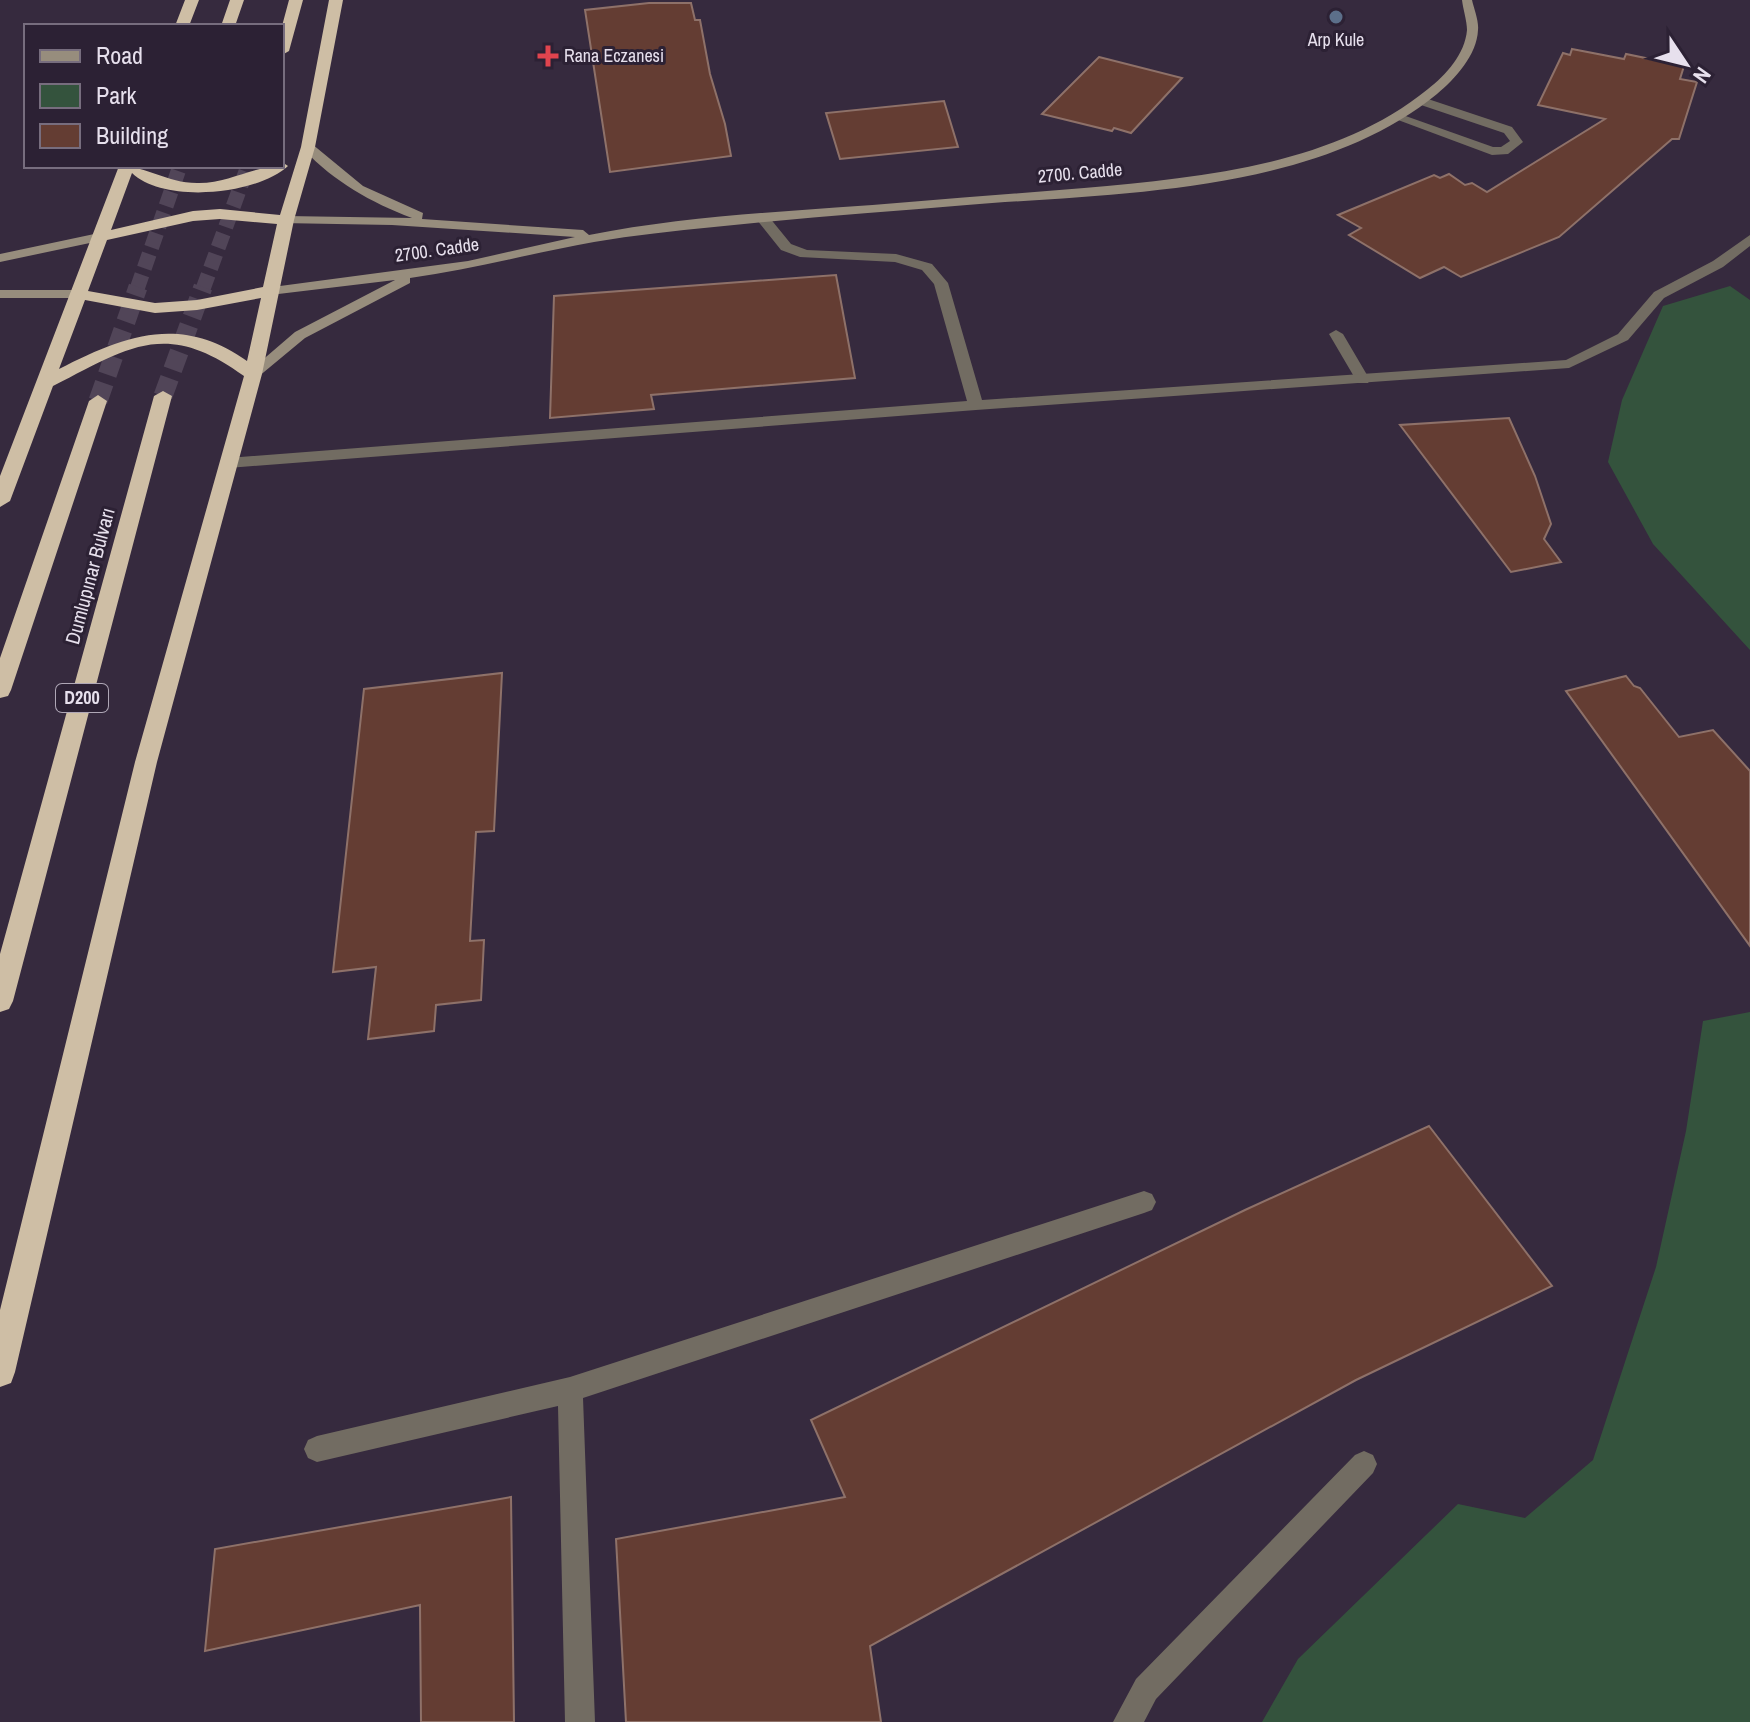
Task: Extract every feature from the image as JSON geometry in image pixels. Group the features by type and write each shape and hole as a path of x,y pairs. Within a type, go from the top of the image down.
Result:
{"highway":[{"path":"183,24 192,0"},
{"path":"229,24 237,0"},
{"path":"284,44 296,0"},
{"path":"0,1372 146,762 253,374 286,220 308,147 336,0"},
{"path":"284,164 308,147"},
{"path":"0,501 126,168"},
{"path":"136,168 156,182 196,189 230,186 276,168"},
{"path":"99,237 193,216 220,214 286,220"},
{"path":"77,294 155,308 197,305 270,291"},
{"path":"43,384 112,350 165,336 188,338 215,346 253,374"},
{"name":"Dumlupınar Bulvarı","path":"0,1001 163,396"},
{"path":"0,690 98,401"}],"street":[{"name":"2700. Cadde","path":"270,291 499,259 607,236 1122,187 1243,171 1349,142 1422,101 1461,61 1472,39 1472,12 1467,0"},
{"path":"1396,117 1479,148 1504,151 1517,142 1508,130 1422,101"},
{"path":"308,147 329,169 360,192 440,224"},
{"name":"2700. Cadde","path":"286,220 440,224 607,236"},
{"path":"764,220 786,247 805,254 896,258 927,267 941,283 976,405"},
{"path":"0,258 99,237"},
{"path":"228,463 976,405 1569,364 1623,337 1659,295 1718,264 1750,239"},
{"path":"253,374 300,335 375,293 427,270"},
{"path":"0,294 77,294"},
{"path":"1336,334 1363,380"},
{"path":"317,1449 570,1390 1144,1202"},
{"path":"570,1390 580,1722"},
{"path":"1128,1722 1146,1689 1364,1464"}],"green space":[{"path":"1730,286 1750,300 1750,650 1653,544 1608,462 1622,400 1663,306"},
{"path":"1750,1012 1750,1722 1262,1722 1298,1659 1458,1504 1525,1518 1593,1460 1656,1267 1686,1131 1703,1021"}],"building":[{"path":"649,3 691,3 695,20 700,20 731,156 610,172 585,10"},
{"path":"1572,49 1624,59 1626,54 1684,66 1680,79 1697,82 1679,139 1672,139 1559,237 1461,277 1444,267 1420,278 1349,235 1361,228 1338,215 1434,175 1440,178 1449,174 1465,185 1472,183 1487,192 1605,119 1538,105 1563,53 1570,55"},
{"path":"1099,57 1182,78 1131,133 1042,114"},
{"path":"944,101 958,147 840,159 826,113"},
{"path":"836,275 855,378 651,395 654,409 550,418 554,296"},
{"path":"1509,418 1535,476 1551,524 1544,539 1561,562 1511,572 1400,425"},
{"path":"502,673 494,831 476,832 470,941 484,940 481,1000 436,1005 434,1031 368,1039 376,967 333,972 364,689"},
{"path":"1626,676 1640,688 1679,737 1713,730 1750,771 1750,946 1566,691"},
{"path":"1429,1126 1552,1286 1356,1380 870,1646 881,1722 626,1722 616,1539 845,1497 811,1420 1245,1210"},
{"path":"511,1497 514,1722 421,1722 420,1605 205,1651 215,1549"}],"tunnel":[{"path":"137,289 179,168"},
{"path":"203,289 247,168"},
{"path":"98,401 138,287"},
{"path":"163,396 203,287"}],"place":[{"name":"Arp Kule","path":"1336,17"},
{"name":"Rana Eczanesi","path":"548,56"}]}
